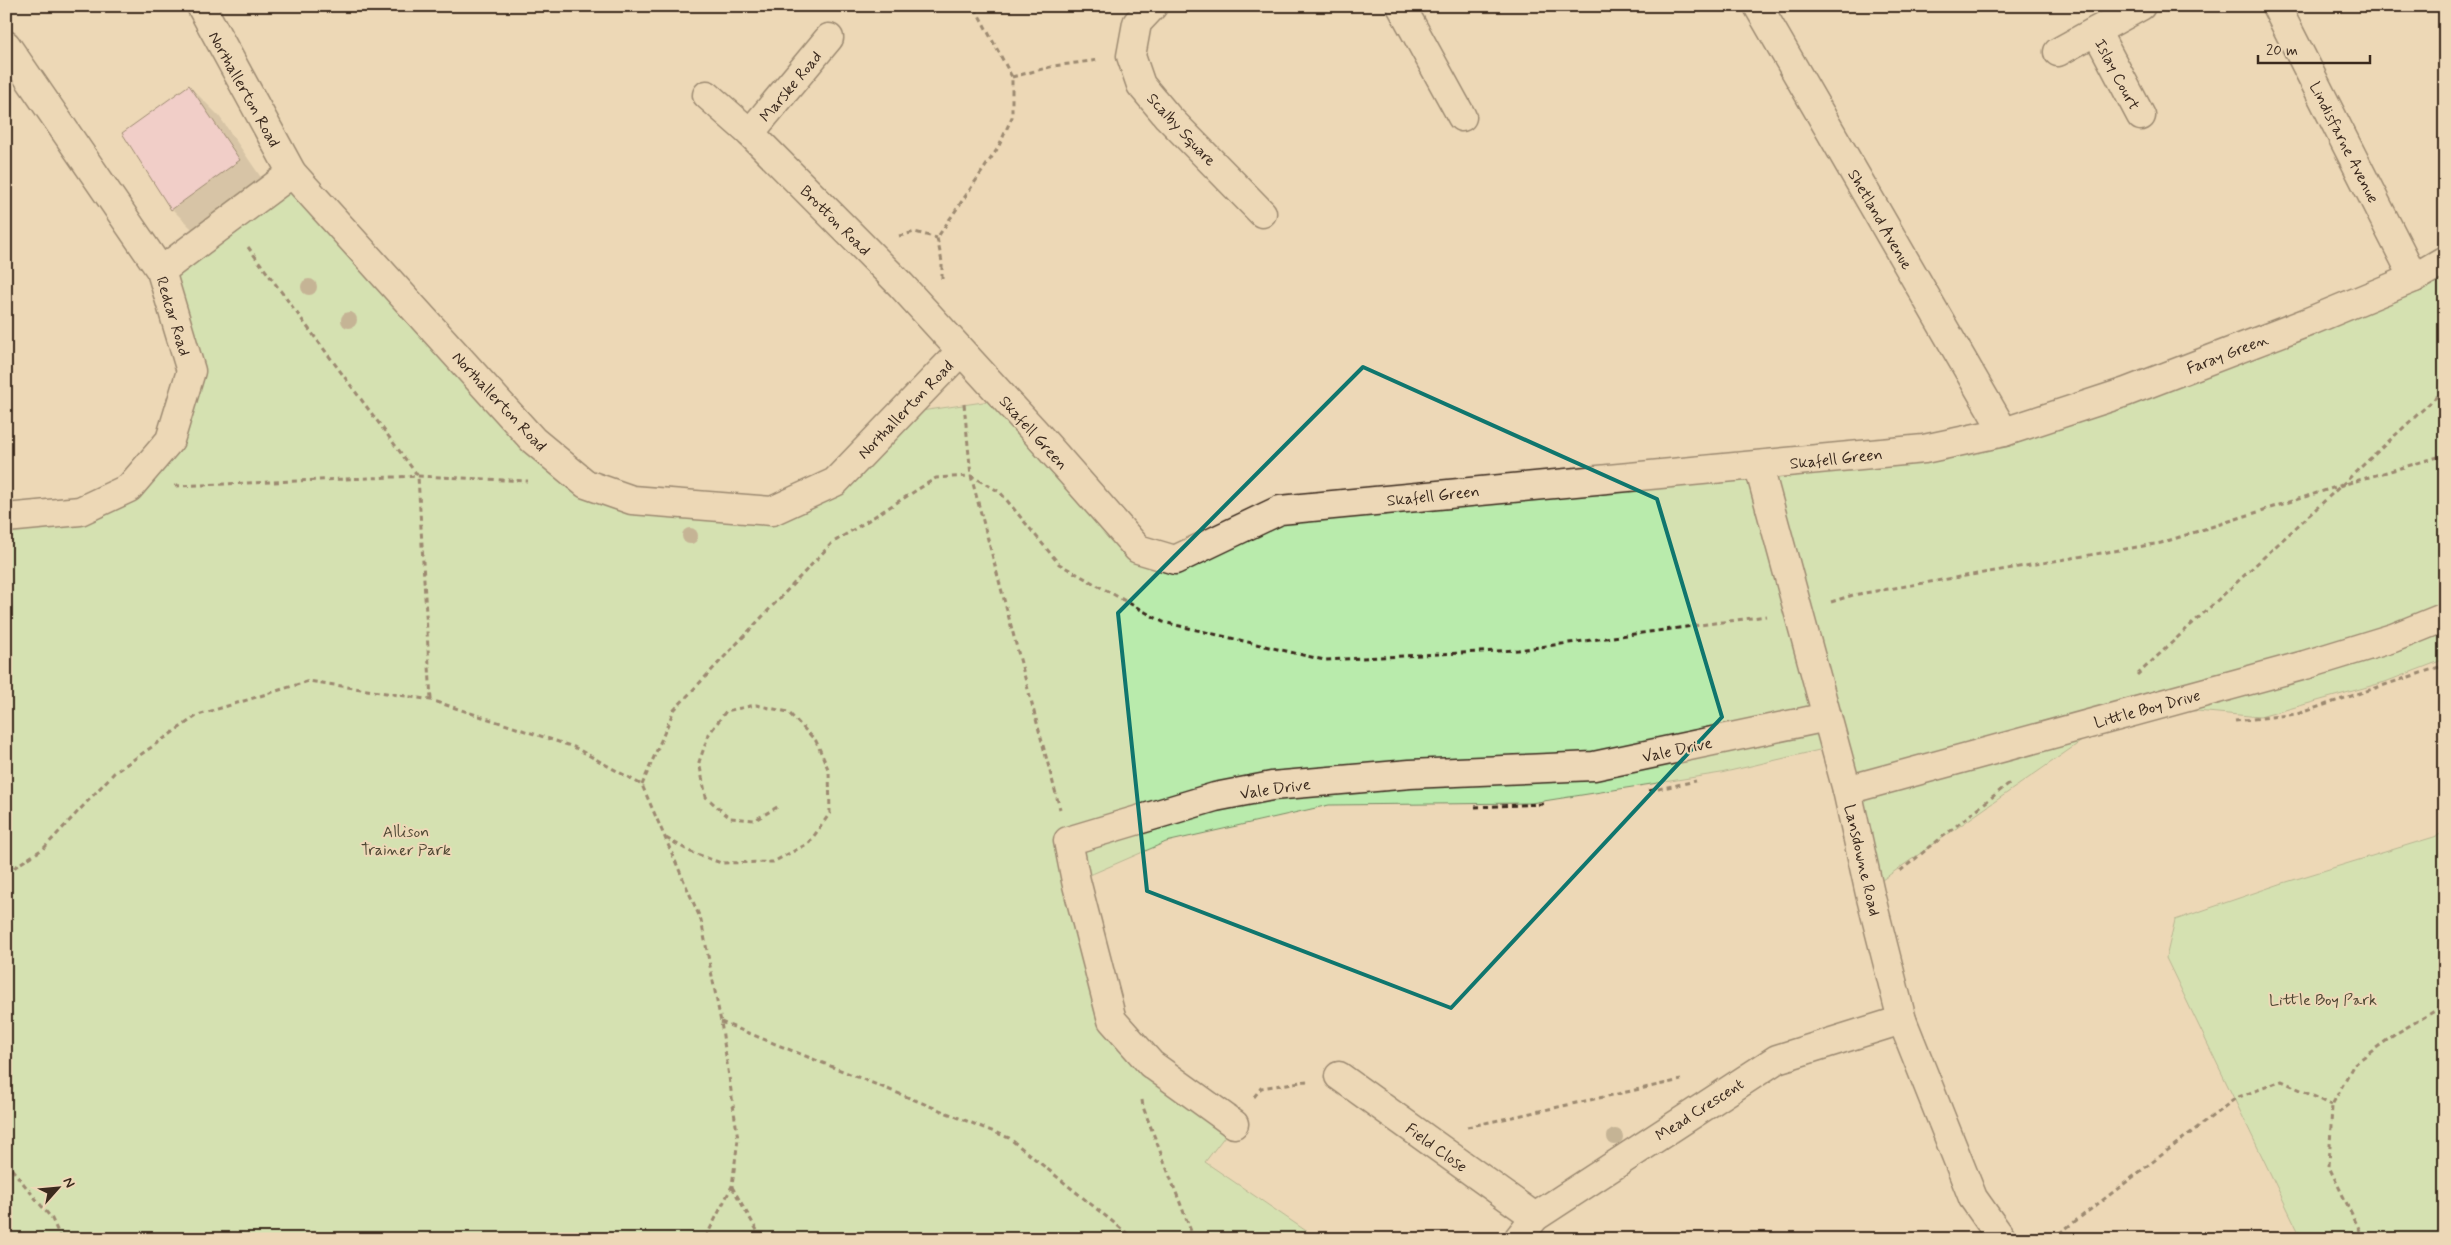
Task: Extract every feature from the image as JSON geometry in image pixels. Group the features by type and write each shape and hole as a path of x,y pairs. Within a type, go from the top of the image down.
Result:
{"street":[{"name":"Northallerton Road","path":"201,6 292,173 533,440 586,484 632,500 772,511 836,482 960,352"},
{"path":"1131,56 1137,23 1153,6"},
{"path":"1401,6 1462,117"},
{"name":"Shetland Avenue","path":"1758,6 2004,432"},
{"name":"Islay Court","path":"2058,52 2141,6"},
{"name":"Lindisfarne Avenue","path":"2276,6 2414,278"},
{"name":"Islay Court","path":"2096,31 2141,116"},
{"name":"Marske Road","path":"750,133 829,38"},
{"name":"Redcar Road","path":"6,45 161,272 191,372 170,440 129,488 80,511 6,518"},
{"name":"Scalby Square","path":"1131,56 1142,85 1160,108 1262,213"},
{"name":"Brotton Road","path":"707,95 750,133 930,317 960,352"},
{"path":"161,272 292,173"},
{"name":"Faray Green","path":"2004,432 2126,392 2308,322 2414,278 2445,260"},
{"name":"Skafell Green","path":"960,352 1037,434 1138,549 1175,560 1280,510 1924,449 2004,432"},
{"name":"Lansdowne Road","path":"1759,466 1847,790 1870,894 1902,1020 1973,1198 2002,1239"},
{"name":"Little Boy Drive","path":"1847,790 2305,665 2393,638 2445,617"},
{"name":"Vale Drive","path":"1068,841 1215,797 1272,786 1410,774 1594,766 1827,717"},
{"path":"1068,841 1076,881 1112,1020 1151,1064 1234,1124"},
{"name":"Mead Crescent","path":"1518,1239 1535,1217 1777,1058 1902,1020"},
{"name":"Field Close","path":"1340,1076 1535,1217"}],"path":[{"path":"930,317 942,289 942,262 937,238 998,148 1012,117 1012,76 974,6"},
{"path":"1012,76 1054,66 1131,56"},
{"path":"229,222 418,476 431,700"},
{"path":"960,352 971,476 1068,841"},
{"path":"2134,678 2445,389"},
{"path":"642,785 674,710 832,543 936,478 971,476 1000,492 1059,564 1163,622 1324,660 1518,650 1798,611 1853,595 2161,543 2342,485 2445,455"},
{"path":"129,488 418,476 586,484"},
{"path":"6,873 44,848 114,773 198,716 309,681 431,700 574,747 642,785 701,920 721,1022 738,1139 732,1186 706,1239"},
{"path":"665,837 691,852 721,863 773,862 809,843 830,813 829,771 816,741 788,712 756,705 726,711 709,734 699,762 706,797 730,818 755,820 779,806"},
{"path":"1870,894 2015,779"},
{"path":"2364,1239 2329,1167 2332,1105 2354,1064 2397,1034 2445,1005"},
{"path":"721,1022 1009,1138 1134,1239"},
{"path":"1151,1064 1141,1085 1143,1107 1194,1239"},
{"path":"1234,1124 1261,1088 1340,1076"},
{"path":"1424,1137 1691,1078"},
{"path":"2052,1239 2236,1098 2282,1081 2332,1105"},
{"path":"6,1162 52,1219 61,1239"},
{"path":"732,1186 762,1239"}],"highlighted area":[{"path":"1363,367 1657,499 1722,717 1451,1008 1147,891 1118,613"}],"green space":[{"name":"Allison Trainer Park","path":"292,173 586,484 772,511 835,482 900,414 1004,399 1138,549 1175,560 1272,514 2004,432 2445,262 2445,659 2385,682 2260,717 2186,710 2086,738 1872,887 1832,747 1721,773 1531,803 1329,805 1166,842 1076,881 1112,1020 1234,1124 1205,1162 1318,1239 6,1239 6,526 129,488 191,371 161,271"},
{"name":"Little Boy Park","path":"2445,832 2445,1239 2302,1239 2166,958 2175,920 2280,884"}],"building":[{"path":"189,85 240,160 171,210 122,133"}]}
